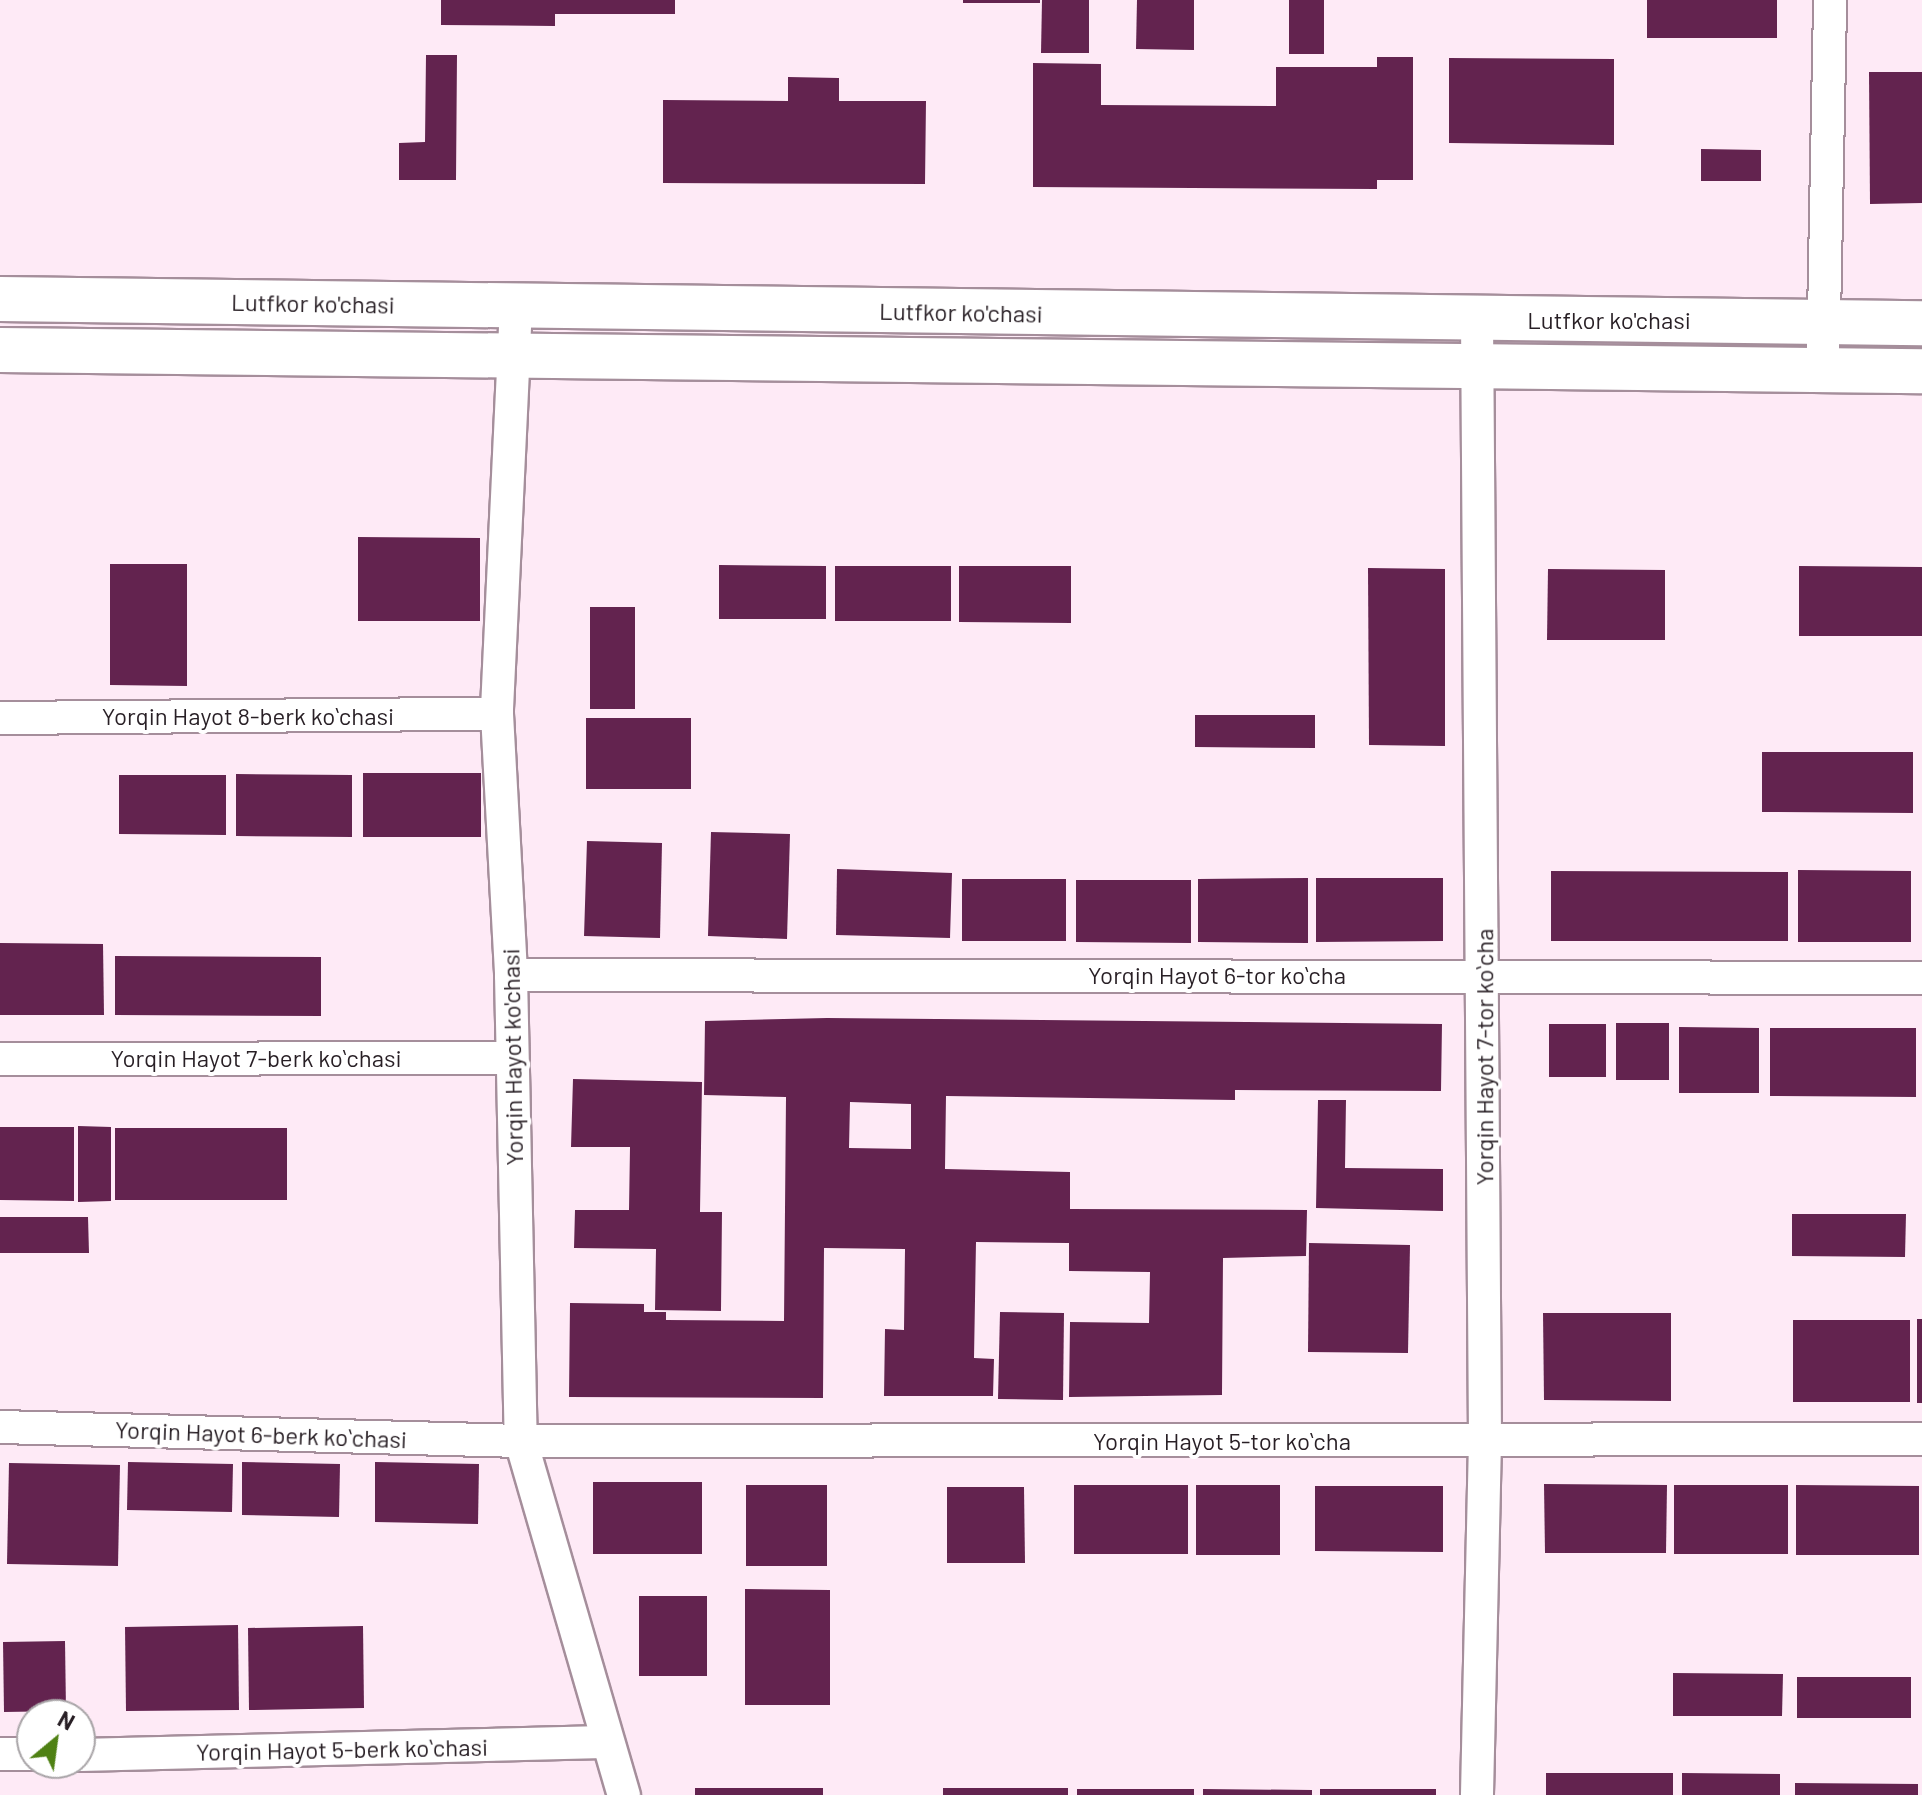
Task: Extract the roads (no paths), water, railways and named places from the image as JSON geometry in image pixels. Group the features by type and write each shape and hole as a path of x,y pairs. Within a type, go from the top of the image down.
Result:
{"main road":[{"name":"Lutfkor ko'chasi","path":"0,299 1922,323"},
{"name":"Lutfkor ko'chasi","path":"0,350 1922,371"}],"street":[{"path":"1823,370 1830,0"},
{"name":"Yorqin Hayot ko'chasi","path":"516,306 497,714 511,975 521,1441 604,1742 624,1795"},
{"name":"Yorqin Hayot 7-tor koʻcha","path":"1477,319 1485,1441 1477,1795"},
{"name":"Yorqin Hayot 8-berk koʻchasi","path":"0,718 497,714"},
{"name":"Yorqin Hayot 6-tor koʻcha","path":"511,975 1922,978"},
{"name":"Yorqin Hayot 7-berk koʻchasi","path":"0,1059 512,1058"},
{"name":"Yorqin Hayot 6-berk koʻchasi","path":"0,1427 521,1441"},
{"name":"Yorqin Hayot 5-tor koʻcha","path":"521,1441 1922,1439"},
{"name":"Yorqin Hayot 5-berk koʻchasi","path":"96,1755 604,1742"}]}
